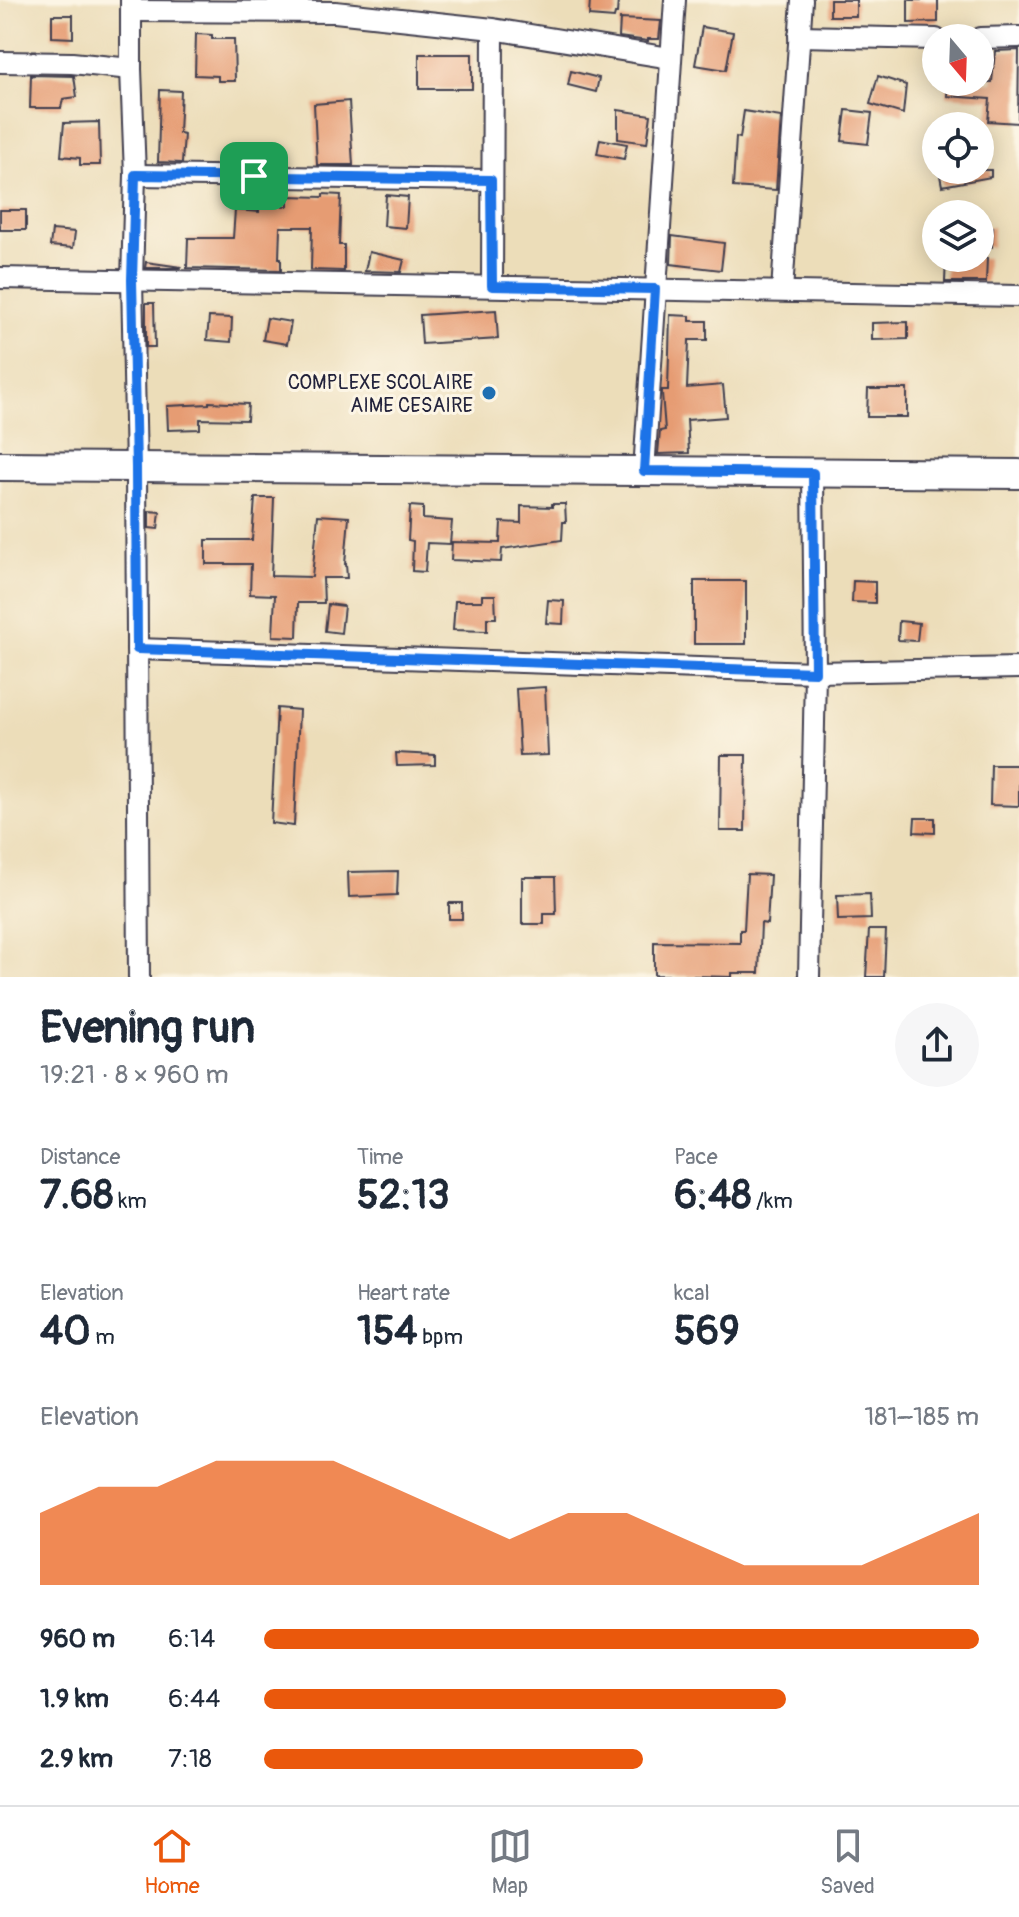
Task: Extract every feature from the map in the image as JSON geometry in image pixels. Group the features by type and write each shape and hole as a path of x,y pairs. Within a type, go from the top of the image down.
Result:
{"main road":[{"path":"0,466 1019,474"}],"street":[{"path":"644,471 675,0"},
{"path":"782,291 802,0"},
{"path":"139,977 132,280 135,175 131,5 335,12 493,29 670,58"},
{"path":"492,286 493,29"},
{"path":"799,36 922,39"},
{"path":"994,38 1019,37"},
{"path":"0,62 72,63 131,69"},
{"path":"135,175 491,180"},
{"path":"0,278 1019,296"},
{"path":"809,977 815,672 813,473"},
{"path":"137,649 815,672 1019,668"}],"building":[{"path":"590,0 618,0 617,14 614,18 589,16"},
{"path":"830,0 856,0 856,16 830,16"},
{"path":"908,0 938,0 938,22 908,23"},
{"path":"52,15 73,15 73,38 52,37"},
{"path":"620,19 661,21 659,39 648,41 619,37"},
{"path":"702,27 733,32 726,70 695,65"},
{"path":"196,34 212,35 212,39 234,39 235,81 218,81 218,76 195,75"},
{"path":"1019,50 1018,123 994,121 994,112 989,112 990,99 947,96 994,96 995,51"},
{"path":"419,54 472,54 472,89 419,89"},
{"path":"571,71 599,78 596,92 568,85"},
{"path":"31,75 74,76 77,97 63,99 61,108 30,108"},
{"path":"878,76 906,85 903,114 870,104"},
{"path":"160,90 181,91 179,133 184,134 182,163 158,162"},
{"path":"349,101 353,165 317,165 314,104"},
{"path":"618,110 651,115 647,143 618,139"},
{"path":"846,110 872,113 868,144 842,141"},
{"path":"744,111 781,117 776,190 733,187 736,137 740,138"},
{"path":"99,122 100,165 80,165 80,158 61,156 64,123"},
{"path":"600,139 627,144 624,159 597,154"},
{"path":"323,194 341,195 339,245 344,245 344,271 311,270 312,227 280,227 281,270 187,268 188,238 233,238 235,210 259,212 259,205 288,206 288,196 323,197"},
{"path":"386,195 408,197 406,228 384,226"},
{"path":"0,210 26,210 26,230 0,230"},
{"path":"52,230 75,232 73,248 50,246"},
{"path":"672,236 724,243 721,270 671,264"},
{"path":"369,252 404,260 401,272 365,271"},
{"path":"146,262 181,267 145,268"},
{"path":"945,272 986,272 986,282 945,282"},
{"path":"146,303 154,303 155,347 146,347"},
{"path":"496,310 498,339 422,344 420,315"},
{"path":"670,315 690,316 690,321 707,321 707,340 689,340 687,388 723,385 726,417 687,420 689,453 658,454 660,431 665,430 662,390 668,390"},
{"path":"209,317 232,318 231,342 207,340"},
{"path":"267,318 291,322 287,344 263,340"},
{"path":"908,322 908,339 872,340 872,323"},
{"path":"868,389 907,389 907,417 867,417"},
{"path":"209,402 248,404 247,420 200,419 200,429 168,430 167,406"},
{"path":"255,498 274,498 271,576 312,577 318,515 349,517 345,564 347,578 323,578 324,603 298,603 297,637 273,636 275,595 250,594 251,564 206,564 206,540 252,540"},
{"path":"552,504 565,504 566,522 563,522 562,540 502,549 501,562 451,560 452,542 500,543 501,522 521,523 521,506 552,507"},
{"path":"410,506 423,507 423,519 452,521 450,544 427,543 425,572 412,571 413,541 408,540"},
{"path":"149,511 160,512 158,529 149,528"},
{"path":"694,581 746,581 746,644 694,644"},
{"path":"853,581 875,582 875,603 852,602"},
{"path":"482,595 495,595 496,618 487,618 487,631 453,630 455,601 482,601"},
{"path":"548,600 564,601 563,624 546,623"},
{"path":"328,604 344,606 341,633 325,631"},
{"path":"899,621 919,623 917,641 898,640"},
{"path":"545,687 548,755 520,756 516,689"},
{"path":"277,708 299,710 294,826 271,823"},
{"path":"396,753 435,755 435,765 397,766"},
{"path":"721,755 746,755 745,831 720,831"},
{"path":"991,765 1019,765 1019,806 990,805"},
{"path":"915,818 935,818 935,833 914,832"},
{"path":"398,871 397,895 349,897 348,872"},
{"path":"747,874 770,875 767,924 761,923 759,973 732,973 732,977 654,975 654,942 740,943 740,930 744,930"},
{"path":"522,877 555,877 556,914 544,914 544,924 522,924"},
{"path":"870,894 871,919 838,920 837,895"},
{"path":"449,903 462,903 462,919 449,919"},
{"path":"869,930 886,930 884,977 866,977"}],"place":[{"name":"COMPLEXE SCOLAIRE AIME CESAIRE","path":"489,393"}],"route":[{"path":"135,175 254,176 491,180 492,286 655,289 644,471 813,473 815,672 137,649 132,280 135,175"}]}
